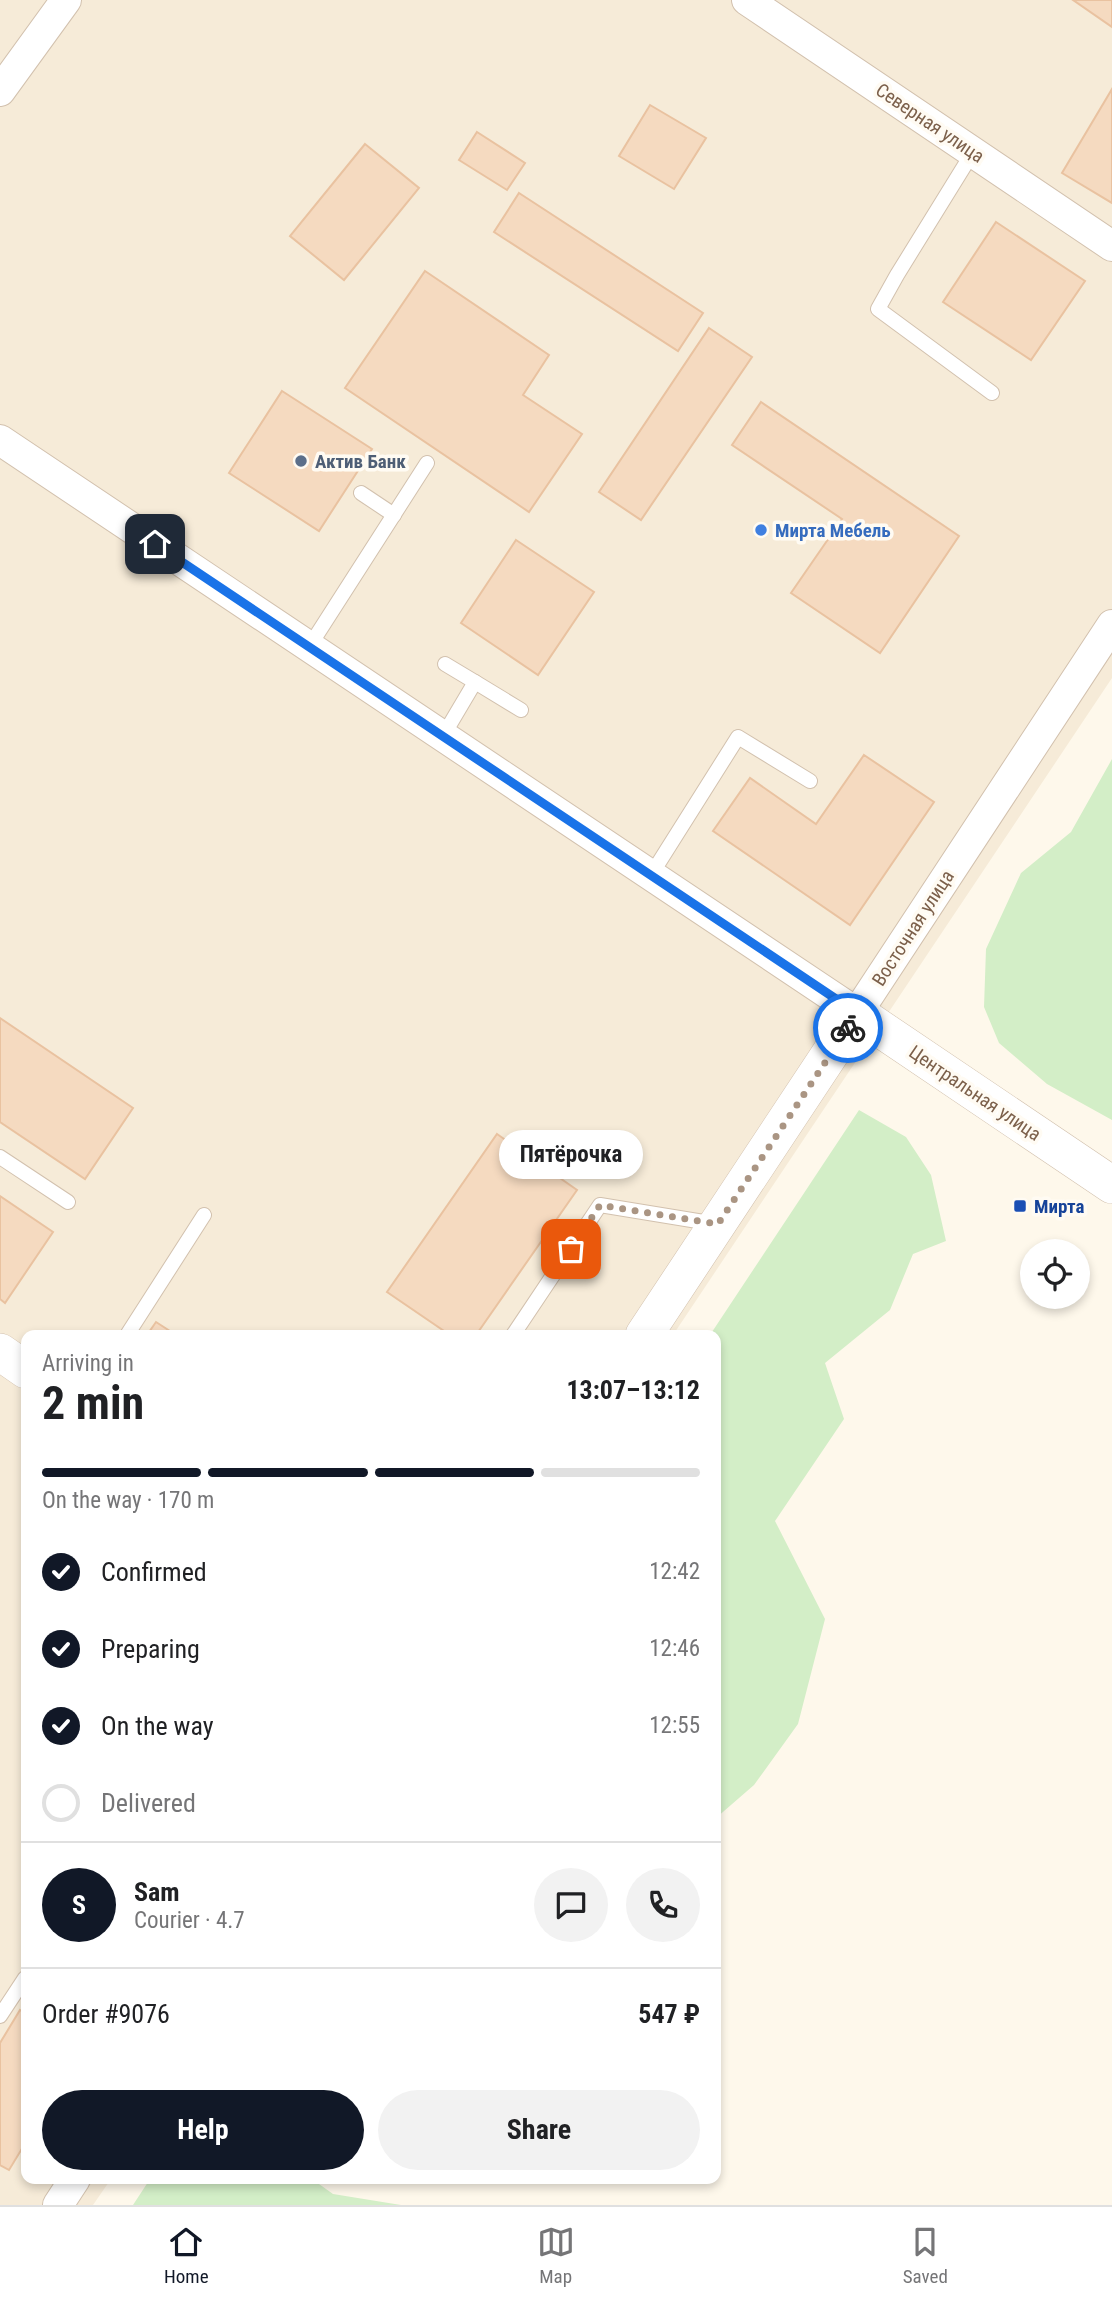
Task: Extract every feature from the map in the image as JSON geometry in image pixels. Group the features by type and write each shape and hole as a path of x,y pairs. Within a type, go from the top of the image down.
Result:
{"street":[{"path":"0,92 66,0"},
{"name":"Северная улица","path":"747,0 1112,246"},
{"name":"Центральная улица","path":"0,440 1112,1185"},
{"name":"Восточная улица","path":"647,1330 1112,625"},
{"path":"0,1352 21,1367"},
{"path":"58,2205 72,2184"}],"lane":[{"path":"973,152 878,309 992,393"},
{"path":"309,647 427,463"},
{"path":"361,493 394,515"},
{"path":"445,664 521,710"},
{"path":"443,736 475,682"},
{"path":"651,875 738,737 810,781"},
{"path":"0,1157 68,1202"},
{"path":"516,1330 600,1205 718,1224"},
{"path":"130,1330 204,1215"},
{"path":"0,2016 21,1985"}],"shaded area":[{"path":"0,0 1112,0 1112,678 676,1330 21,1330 21,2184 108,2184 93,2205 0,2205"}],"green space":[{"path":"1112,759 1112,1120 1047,1084 999,1043 984,1007 986,949 1021,873 1071,832"},
{"path":"859,1110 906,1137 931,1175 946,1241 913,1254 890,1310 825,1363 844,1419 775,1521 825,1619 798,1724 754,1785 721,1814 721,1330 713,1330"},
{"path":"147,2184 319,2184 333,2194 401,2205 133,2205"}],"building":[{"path":"1073,0 1112,0 1112,27"},
{"path":"1112,89 1112,203 1062,173"},
{"path":"650,105 706,138 674,189 619,156"},
{"path":"477,132 525,163 507,190 459,160"},
{"path":"365,144 419,188 344,280 290,236"},
{"path":"519,193 703,313 678,351 494,232"},
{"path":"996,222 1085,281 1031,360 943,302"},
{"path":"425,271 549,355 523,395 582,434 529,512 345,388"},
{"path":"709,328 752,357 641,520 599,492"},
{"name":"Актив Банк","path":"282,391 372,449 319,531 229,473"},
{"path":"761,402 959,536 880,653 791,593 842,519 732,445"},
{"path":"516,540 594,592 538,675 461,623"},
{"path":"864,755 934,802 850,925 713,831 750,778 816,824"},
{"path":"0,1018 133,1108 85,1179 0,1122"},
{"path":"497,1134 577,1190 479,1330 443,1330 387,1292"},
{"path":"0,1196 53,1232 5,1303 0,1299"},
{"path":"156,1322 168,1330 150,1330"},
{"path":"20,2010 21,2150 9,2170 0,2165 0,2043"}],"way so far":[{"path":"571,1249 600,1205 718,1224 848,1028"}],"place":[{"name":"Актив Банк","path":"301,461"},
{"name":"Мирта Мебель","path":"761,530"},
{"name":"Мирта","path":"1020,1206"},
{"name":"Пятёрочка","path":"571,1249"}],"route":[{"path":"155,544 857,1013 848,1028"}]}
